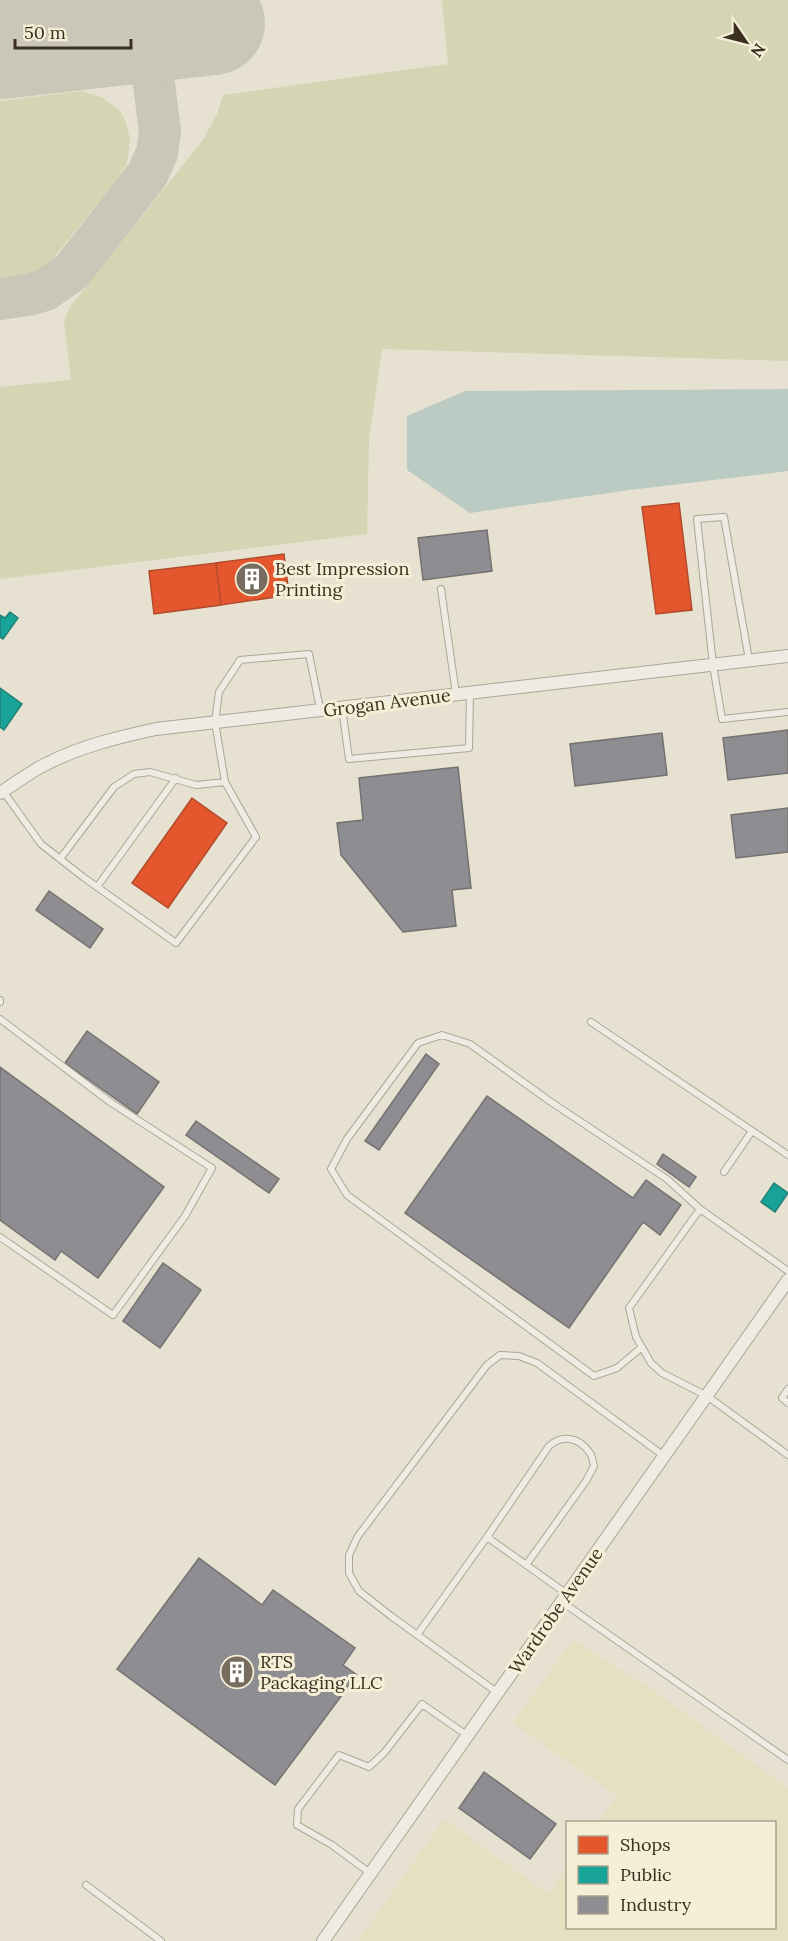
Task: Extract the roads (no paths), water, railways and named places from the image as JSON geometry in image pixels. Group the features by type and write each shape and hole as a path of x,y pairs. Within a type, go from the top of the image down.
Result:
{"street":[{"name":"Grogan Avenue","path":"1,792 46,764 113,738 156,729 788,656"},
{"name":"Wardrobe Avenue","path":"323,1941 788,1281"}],"lane":[{"path":"749,661 724,517 697,519 713,665 722,719 788,712"},
{"path":"441,589 456,695"},
{"path":"1,792 41,844 176,943 256,837 225,782 215,722 219,692 240,660 309,654 320,711"},
{"path":"342,708 349,759 469,748 470,693"},
{"path":"60,859 114,787 134,774 150,772 196,785 225,782"},
{"path":"97,887 176,778"},
{"path":"0,1019 110,1102 212,1168 185,1216 113,1315 0,1237"},
{"path":"591,1022 788,1155"},
{"path":"642,1347 617,1368 594,1376 347,1195 331,1169 347,1139 418,1043 442,1035 470,1044 551,1102 667,1179 700,1209 788,1271"},
{"path":"724,1172 752,1131"},
{"path":"700,1209 629,1308 636,1337 651,1363 662,1373 707,1396 788,1455"},
{"path":"498,1693 391,1616 359,1590 349,1573 349,1555 358,1536 487,1365 500,1355 519,1356 537,1363 664,1456"},
{"path":"788,1389 782,1398 788,1402"},
{"path":"417,1635 549,1446 557,1439 568,1438 591,1453 594,1467 526,1565"},
{"path":"486,1537 526,1565 565,1598 788,1760"},
{"path":"371,1874 332,1845 297,1825 298,1809 339,1755 369,1767 384,1753 422,1704 468,1736"},
{"path":"86,1885 161,1941"}],"place":[{"name":"Best Impression Printing","path":"252,579"},
{"name":"RTS Packaging LLC","path":"237,1672"}]}
